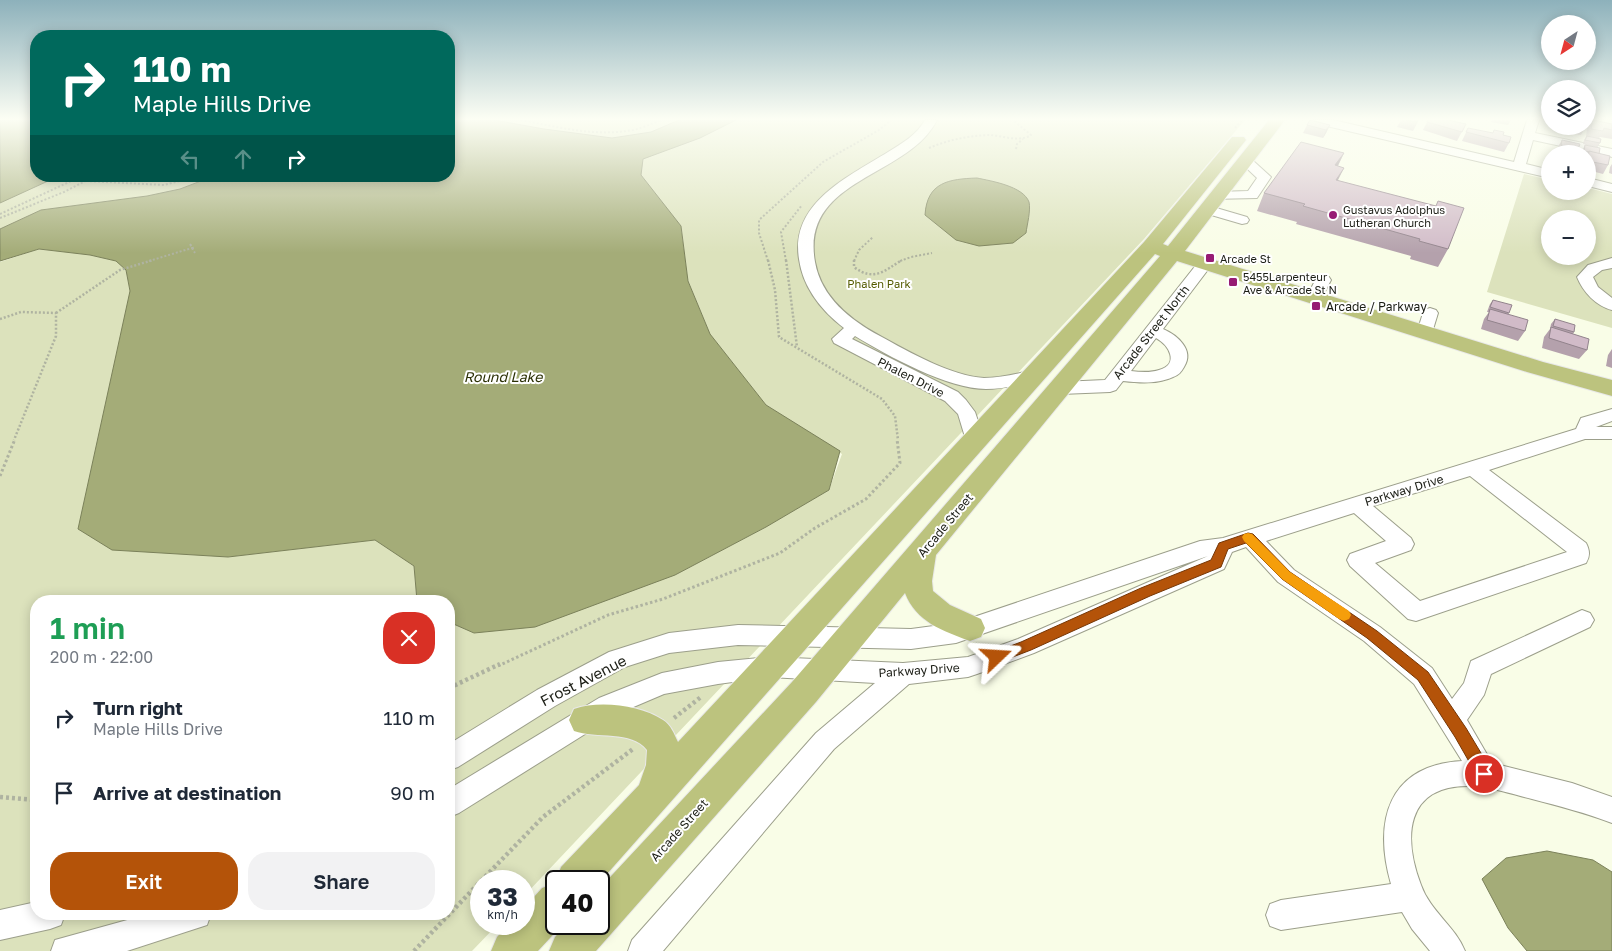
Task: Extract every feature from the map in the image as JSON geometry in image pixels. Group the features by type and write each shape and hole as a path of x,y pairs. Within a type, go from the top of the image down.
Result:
{"main road":[{"name":"Arcade Street","path":"610,906 823,670 1060,388 1162,250 1222,164"},
{"name":"Arcade Street","path":"585,870 1033,376 1211,202 1241,164"},
{"path":"1162,250 1205,263 1319,289 1427,322 1535,367 1612,396"},
{"path":"1535,367 1612,388"},
{"path":"922,553 918,588 928,606 950,620 970,628"},
{"path":"586,720 637,724 655,732 664,745 664,764 652,797"},
{"path":"511,951 545,914"},
{"path":"569,951 584,935"}],"street":[{"name":"Phalen Drive","path":"878,164 824,201 810,221 803,241 806,263 813,285 834,312 854,329 840,339 883,363 905,364 933,376 981,383 1033,376"},
{"path":"1211,202 1252,195 1264,177 1249,164"},
{"path":"1488,164 1495,167 1519,166 1541,172"},
{"path":"1596,184 1612,188"},
{"path":"1211,202 1242,220"},
{"name":"Arcade Street North","path":"1060,388 1110,386 1205,263"},
{"path":"1612,263 1588,270 1585,278 1589,287 1600,298 1612,305"},
{"path":"1118,375 1144,378 1170,373 1178,364 1179,351 1169,338 1152,330"},
{"name":"Phalen Drive","path":"933,376 944,392 965,410 973,427 975,442"},
{"name":"Parkway Drive","path":"1584,433 1588,422 1612,415"},
{"name":"Parkway Drive","path":"850,638 911,639 956,633 1043,602 1162,564 1200,549 1223,546 1584,433 1612,434"},
{"path":"1357,504 1403,544 1358,560 1416,612 1578,557 1578,550 1474,469"},
{"path":"1248,537 1286,576 1372,634 1423,676 1484,774"},
{"name":"Parkway Drive","path":"823,670 903,674 968,667 1026,646 1216,563 1223,546"},
{"path":"1452,720 1475,687 1480,668 1582,620"},
{"name":"Frost Avenue","path":"455,754 546,698 618,659 669,643 738,635 850,638"},
{"path":"455,800 608,706 662,684 718,673 770,667 823,670"},
{"path":"643,951 825,741 903,674"},
{"path":"1450,951 1429,928 1410,896 1399,858 1398,829 1405,802 1422,785 1449,775 1484,774 1586,799 1612,810"},
{"path":"1281,915 1410,896"},
{"path":"0,926 30,919"},
{"path":"66,951 176,920"}],"path":[{"path":"0,216 70,182"},
{"path":"0,216 64,192 84,182"},
{"path":"106,182 164,185 175,182"},
{"path":"873,237 857,251 854,260 854,267 860,273 868,276 884,272 906,258 932,253"},
{"path":"0,319 21,312 56,313 120,270 175,254 184,251 193,248 190,244 192,248 195,253"},
{"path":"0,476 56,336 56,313"},
{"path":"455,685 608,615 663,599 780,553 815,528 866,499 900,463 895,416 882,400 797,348"},
{"path":"492,870 543,817 655,732"},
{"path":"0,797 30,800"},
{"path":"455,908 470,892"},
{"path":"414,951 444,920"}],"green space":[{"name":"Phalen Park","path":"619,164 1207,164 1144,239 549,870 545,870 545,874 535,884 535,870 470,870 470,935 487,935 472,951 0,951 0,262 39,249 90,255 116,261 126,270 130,291 228,557 375,540 414,566 416,595 30,595 30,920 455,920 455,625 474,633 675,575 766,527 829,490 842,454 766,405 710,334 688,280 681,226 641,175"},
{"path":"1524,174 1541,178 1541,200 1596,200 1596,190 1612,194 1612,328 1487,292"},
{"path":"46,182 198,182 180,189 147,196 41,210 0,229 0,203"}],"water":[{"path":"0,164 30,164 30,182 46,182 0,203"},
{"name":"Round Lake","path":"455,164 642,164 641,175 681,226 688,281 710,334 766,405 840,451 829,490 766,527 675,575 535,627 474,633 455,625 455,595 416,595 414,566 375,540 228,557 112,550 78,529 130,291 126,270 116,261 90,255 39,249 0,261 0,229 41,210 147,196 180,189 198,182 455,182"},
{"path":"977,178 1014,188 1026,196 1029,202 1029,213 1026,233 1013,243 979,246 956,240 925,215 930,195 941,184 949,181"},
{"path":"1547,851 1593,860 1612,872 1612,951 1527,951 1508,928 1482,879 1506,858"}],"building":[{"path":"1285,164 1335,164 1344,168 1336,180 1436,206 1438,201 1464,208 1448,249 1264,193"},
{"path":"1493,300 1512,305 1509,313 1490,307"},
{"path":"1490,309 1528,320 1525,331 1487,320"},
{"path":"1555,319 1575,325 1574,332 1553,326"},
{"path":"1551,327 1589,339 1587,350 1549,338"}],"slow traffic":[{"path":"1248,537 1286,576 1344,615"}],"place":[{"name":"Gustavus Adolphus Lutheran Church","path":"1333,215"},
{"name":"Arcade St","path":"1210,258"},
{"name":"5455Larpenteur Ave & Arcade St N","path":"1233,282"},
{"name":"Arcade / Parkway","path":"1316,306"}],"route":[{"path":"997,657 1216,563 1223,546 1248,537 1286,576 1372,634 1423,676 1460,732 1484,774"}]}
